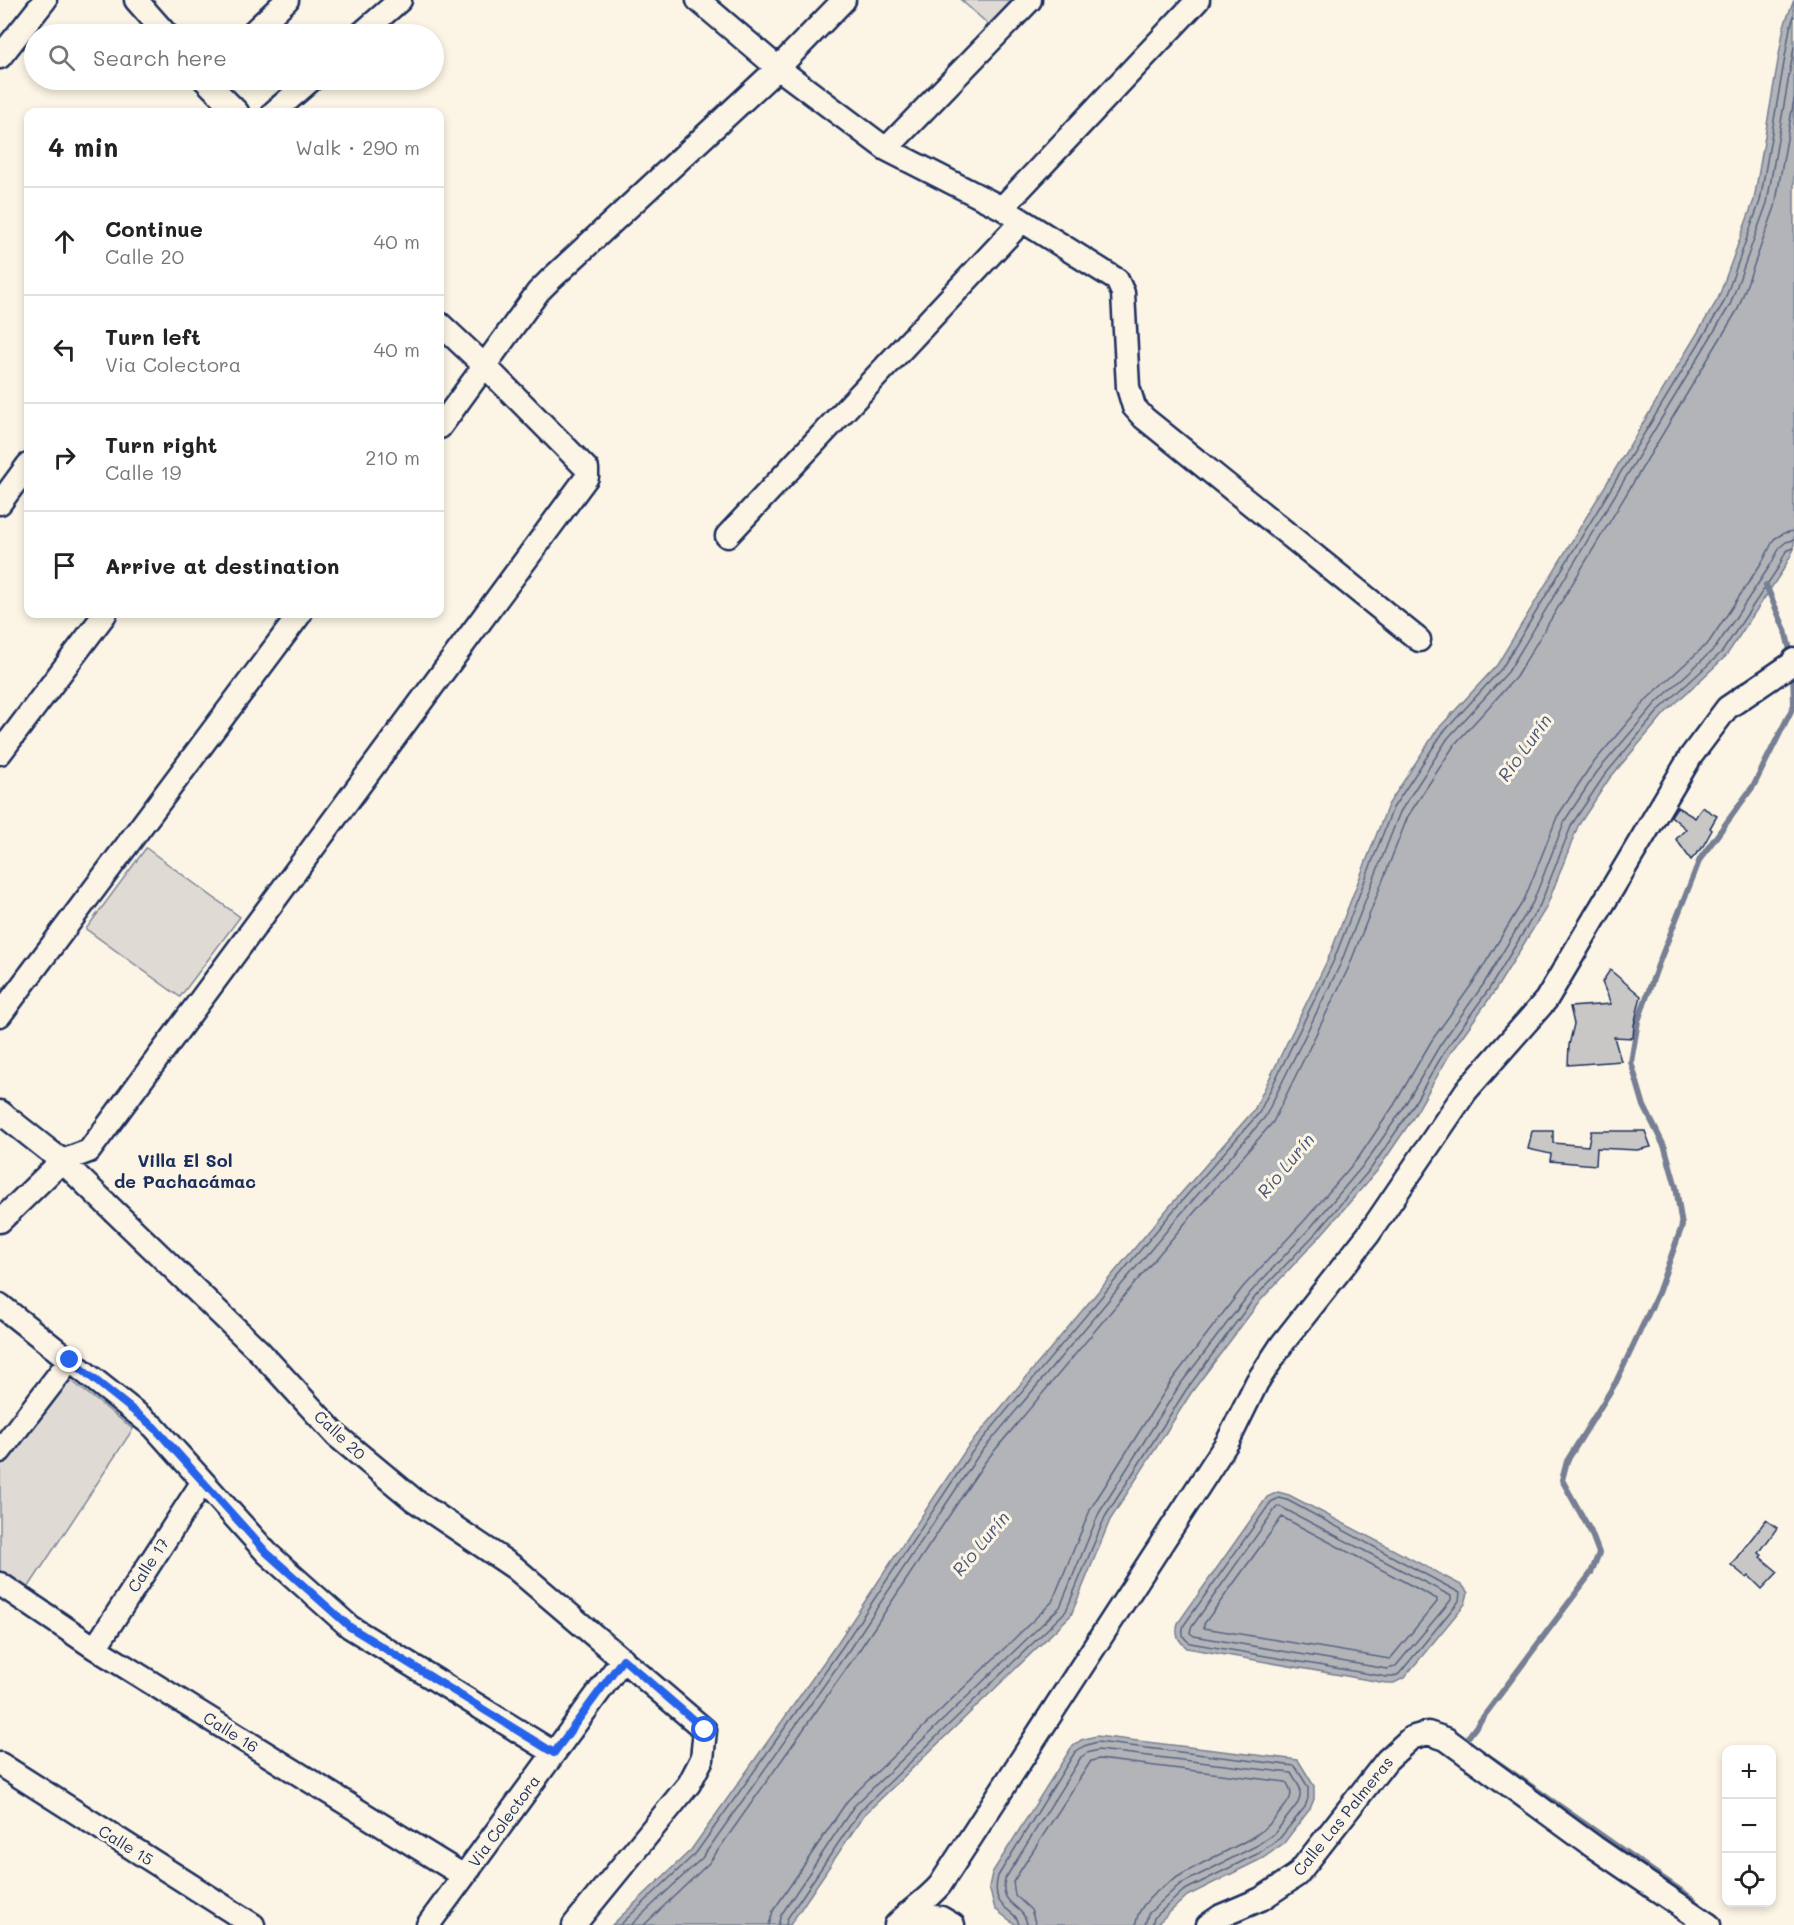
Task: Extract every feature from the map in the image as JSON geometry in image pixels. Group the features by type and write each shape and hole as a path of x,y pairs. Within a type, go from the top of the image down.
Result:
{"street":[{"path":"26,24 45,0"},
{"path":"136,0 157,24"},
{"path":"261,24 287,0"},
{"path":"373,24 400,0"},
{"path":"698,0 777,68 886,149 1002,208 1117,280 1123,293 1128,387 1134,406 1144,418 1419,640"},
{"path":"444,422 538,292 777,68 844,0"},
{"path":"886,149 1030,0"},
{"path":"1002,208 1198,0"},
{"path":"0,57 24,27"},
{"path":"215,90 233,108"},
{"path":"279,108 299,90"},
{"path":"727,536 1022,221"},
{"path":"0,1221 62,1161 89,1151 588,477 588,469 444,328"},
{"path":"0,503 24,470"},
{"path":"0,753 102,618"},
{"path":"0,1015 297,618"},
{"path":"902,1919 927,1900 946,1875 1228,1442 1257,1382 1282,1344 1368,1235 1466,1091 1546,1000 1691,756 1727,708 1794,662"},
{"name":"Calle 20","path":"0,1112 62,1161 259,1351 337,1436 414,1500 515,1568 705,1730 702,1759 689,1784 574,1925"},
{"path":"0,1305 154,1427 267,1553 350,1627 554,1753"},
{"path":"0,1451 70,1360"},
{"name":"Calle 17","path":"95,1648 202,1483"},
{"name":"Calle 16","path":"0,1584 95,1648 464,1876"},
{"name":"Via Colectora","path":"428,1925 623,1659"},
{"name":"Calle Las Palmeras","path":"1208,1925 1221,1916 1261,1899 1297,1875 1387,1760 1411,1738 1428,1733 1446,1739 1594,1847 1709,1925"},
{"name":"Calle 15","path":"0,1764 253,1925"},
{"path":"902,1919 941,1918 953,1925"}],"shaded area":[{"path":"961,0 1012,0 989,25"},
{"path":"146,848 240,917 180,997 86,929"},
{"path":"73,1382 133,1429 28,1588 0,1571 0,1461 63,1383"}],"water":[{"name":"Río Lurín","path":"1794,0 1794,549 1783,570 1726,656 1665,713 1609,779 1578,826 1546,908 1494,992 1451,1052 1413,1118 1377,1171 1260,1301 1191,1393 1110,1520 1071,1615 864,1815 790,1925 612,1925 691,1850 838,1642 967,1448 1169,1207 1254,1110 1328,959 1388,805 1437,730 1497,665 1718,299 1754,200 1784,26"},
{"path":"1278,1492 1289,1495 1463,1586 1468,1593 1465,1604 1404,1678 1394,1683 1386,1683 1187,1648 1179,1640 1178,1623 1267,1497"},
{"path":"1096,1736 1298,1760 1314,1786 1314,1799 1310,1809 1284,1843 1263,1858 1187,1896 1156,1925 1016,1925 995,1909 989,1887 992,1873 1071,1748 1081,1740"}],"building":[{"path":"1677,807 1695,818 1702,807 1717,816 1703,846 1691,860 1676,839 1686,829 1671,816"},
{"path":"1610,970 1641,996 1633,1038 1614,1037 1621,1061 1568,1065 1569,1045 1574,1024 1570,1007 1611,1004 1602,982"},
{"path":"1532,1131 1553,1131 1553,1143 1588,1146 1591,1131 1645,1131 1651,1147 1637,1150 1597,1148 1596,1165 1550,1161 1551,1154 1528,1149"},
{"path":"1766,1520 1777,1528 1759,1553 1762,1555 1760,1557 1778,1572 1762,1589 1749,1576 1747,1578 1731,1565"}],"waterway":[{"path":"1766,585 1785,630 1792,658"},
{"path":"1472,1745 1466,1740 1591,1573 1599,1553 1591,1532 1562,1480 1567,1461 1616,1382 1658,1293 1682,1226 1676,1187 1665,1148 1644,1106 1631,1062 1638,1021 1700,859 1754,785 1794,705 1793,671"},
{"path":"1485,1754 1694,1900"}],"district":[{"name":"Villa El Sol de Pachacámac","path":"185,1171"}],"route":[{"path":"70,1360 154,1427 267,1553 350,1627 554,1753 623,1659 705,1730"}]}
